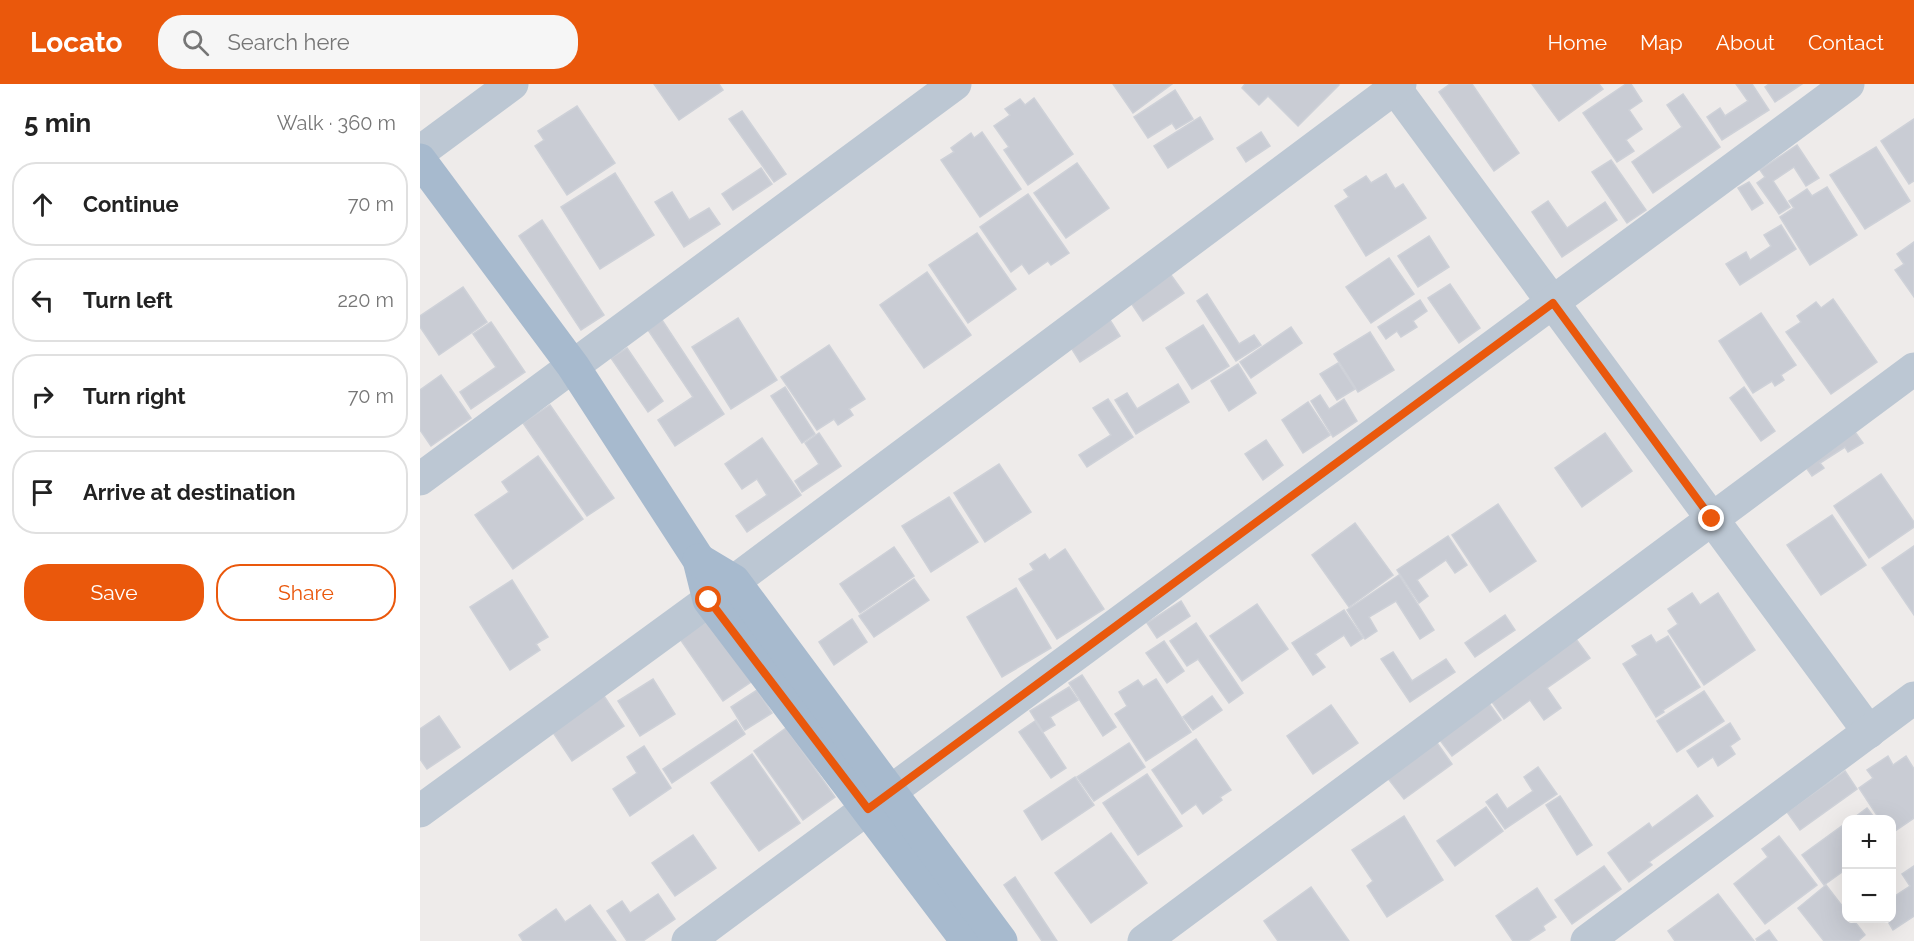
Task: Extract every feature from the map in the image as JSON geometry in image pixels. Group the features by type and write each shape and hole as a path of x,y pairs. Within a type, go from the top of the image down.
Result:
{"main road":[{"path":"420,160 573,366 721,591 880,801 1001,941"},
{"path":"880,801 967,941"}],"street":[{"path":"420,152 512,84"},
{"path":"420,479 955,84"},
{"path":"688,941 1848,84"},
{"path":"420,811 721,591 1396,85 1553,303 1869,732"},
{"path":"1144,941 1914,369"},
{"path":"1587,941 1914,699"}],"building":[{"path":"654,84 719,84 723,90 679,120"},
{"path":"1113,84 1172,84 1133,113"},
{"path":"1245,84 1339,85 1298,126 1268,96 1259,105 1242,88"},
{"path":"1450,84 1472,84 1519,153 1494,171 1439,92"},
{"path":"1532,84 1599,84 1603,89 1559,121"},
{"path":"1626,84 1631,84 1642,101 1629,110 1642,129 1626,140 1634,151 1617,162 1583,113"},
{"path":"1736,84 1752,84 1769,110 1722,140 1707,117 1720,108 1725,116 1748,101"},
{"path":"1769,84 1802,84 1775,102 1765,87"},
{"path":"1175,90 1193,119 1176,129 1172,123 1148,138 1134,117"},
{"path":"1683,94 1720,147 1653,193 1632,162 1682,127 1667,105"},
{"path":"1034,98 1073,154 1028,185 1004,150 1009,147 994,126 1010,115 1005,109 1020,99 1025,105"},
{"path":"577,106 615,163 567,195 535,146 544,140 538,131"},
{"path":"742,111 786,174 774,182 729,119"},
{"path":"1200,117 1213,139 1168,168 1154,146"},
{"path":"1914,119 1914,181 1909,184 1881,141"},
{"path":"982,132 1021,189 980,217 941,160 954,152 951,148 971,133 974,138"},
{"path":"1261,132 1270,146 1246,162 1237,148"},
{"path":"1797,145 1819,178 1806,186 1794,167 1773,181 1790,207 1779,214 1757,183 1765,177 1760,170"},
{"path":"1876,147 1910,201 1865,229 1830,175"},
{"path":"1611,160 1646,210 1627,223 1592,172"},
{"path":"1077,163 1109,208 1066,238 1034,193"},
{"path":"761,168 772,184 733,210 722,194"},
{"path":"615,173 654,235 600,269 561,207"},
{"path":"1386,174 1395,189 1403,184 1426,218 1366,256 1335,206 1349,197 1344,190 1366,176 1371,183"},
{"path":"1749,182 1763,203 1752,210 1738,188"},
{"path":"1827,187 1857,235 1810,265 1780,217 1794,208 1789,201 1807,189 1812,196"},
{"path":"672,192 689,220 709,208 720,224 684,247 655,202"},
{"path":"1028,194 1069,253 1051,265 1048,261 1029,274 1022,264 1011,272 980,227"},
{"path":"1548,201 1567,228 1605,202 1617,220 1562,257 1532,212"},
{"path":"542,220 604,315 581,330 519,236"},
{"path":"1781,225 1796,249 1740,285 1726,264 1746,252 1750,260 1771,246 1764,235"},
{"path":"977,233 1016,289 968,323 929,265"},
{"path":"1429,236 1449,267 1418,287 1398,256"},
{"path":"1914,242 1914,297 1895,270 1904,264 1897,254"},
{"path":"1389,258 1414,294 1371,323 1346,287"},
{"path":"927,272 971,335 924,368 880,305"},
{"path":"1171,275 1184,293 1143,321 1131,303"},
{"path":"1450,284 1480,328 1459,343 1428,298"},
{"path":"463,287 487,322 439,355 420,327 420,316"},
{"path":"1207,294 1239,344 1254,335 1261,345 1236,361 1197,301"},
{"path":"1833,299 1877,362 1831,394 1786,332 1801,322 1797,316 1816,302 1821,308"},
{"path":"1420,300 1427,311 1413,321 1417,327 1401,337 1397,331 1386,339 1378,327"},
{"path":"1761,313 1796,365 1781,375 1784,380 1775,386 1772,381 1753,393 1719,341"},
{"path":"738,318 777,380 731,409 692,347"},
{"path":"662,320 724,414 675,446 658,420 693,397 648,330"},
{"path":"1110,320 1120,336 1080,362 1070,346"},
{"path":"491,322 525,372 471,409 460,392 496,367 473,334"},
{"path":"1203,325 1229,366 1192,389 1166,348"},
{"path":"1291,327 1302,343 1251,378 1240,362"},
{"path":"1370,332 1394,370 1358,392 1334,354"},
{"path":"829,345 865,399 849,409 853,415 838,425 834,419 817,430 781,377"},
{"path":"627,348 663,401 648,412 611,358"},
{"path":"1338,363 1355,389 1337,400 1320,374"},
{"path":"1238,364 1256,393 1229,411 1211,381"},
{"path":"441,375 471,418 431,446 420,430 420,390"},
{"path":"1178,384 1189,402 1136,434 1115,400 1127,393 1137,409"},
{"path":"785,387 815,434 802,443 771,396"},
{"path":"1744,387 1775,431 1761,441 1730,398"},
{"path":"1320,395 1329,409 1344,399 1357,421 1333,437 1311,401"},
{"path":"1108,399 1133,437 1087,467 1079,455 1111,435 1093,408"},
{"path":"1308,402 1330,435 1303,453 1282,420"},
{"path":"550,405 614,498 587,516 523,423"},
{"path":"1850,425 1863,443 1848,452 1845,447 1820,463 1824,468 1812,476 1800,459"},
{"path":"819,433 841,466 802,492 795,481 819,464 805,443"},
{"path":"1605,433 1632,471 1582,507 1555,468"},
{"path":"762,438 801,495 747,532 736,516 767,495 757,479 742,489 725,464"},
{"path":"1266,440 1283,465 1263,480 1245,454"},
{"path":"538,456 583,519 513,569 475,515 509,492 502,482"},
{"path":"999,464 1031,512 985,542 954,493"},
{"path":"1881,474 1914,522 1914,527 1869,558 1834,506"},
{"path":"949,497 978,542 931,572 902,526"},
{"path":"1498,504 1536,561 1490,592 1452,535"},
{"path":"1832,515 1866,565 1821,595 1787,545"},
{"path":"1355,523 1393,575 1349,607 1312,555"},
{"path":"1448,536 1467,565 1455,573 1446,560 1417,580 1428,596 1419,603 1397,570"},
{"path":"1914,546 1914,615 1882,568"},
{"path":"894,547 914,576 860,613 840,584"},
{"path":"1065,549 1104,609 1057,639 1019,579 1034,570 1030,564 1045,554 1049,560"},
{"path":"1399,575 1434,630 1420,639 1396,601 1369,617 1377,631 1365,639 1347,610"},
{"path":"914,579 929,600 874,637 859,616"},
{"path":"512,580 548,637 536,644 540,650 510,670 470,607"},
{"path":"1016,588 1051,648 1002,677 967,617"},
{"path":"1692,593 1700,605 1718,593 1755,650 1704,685 1668,631 1678,624 1668,609"},
{"path":"1181,601 1190,616 1157,638 1147,623"},
{"path":"1257,604 1288,649 1242,681 1210,636"},
{"path":"1344,610 1363,638 1351,646 1344,635 1315,654 1325,667 1313,675 1292,643"},
{"path":"1505,615 1515,630 1475,657 1465,643"},
{"path":"852,619 867,642 834,665 819,642"},
{"path":"709,620 751,682 723,701 680,639"},
{"path":"1196,623 1243,693 1229,703 1198,659 1187,666 1170,641"},
{"path":"1573,635 1590,658 1547,688 1561,708 1544,720 1530,700 1504,719 1487,695"},
{"path":"1651,635 1656,643 1668,636 1700,687 1663,710 1664,712 1656,717 1623,664 1638,655 1632,646"},
{"path":"1164,641 1184,671 1167,683 1146,653"},
{"path":"1393,652 1412,681 1446,659 1455,672 1410,702 1381,659"},
{"path":"1082,675 1116,727 1103,736 1069,683"},
{"path":"653,679 675,714 640,736 618,701"},
{"path":"1156,679 1191,732 1146,761 1115,714 1127,706 1119,692 1138,680 1143,687"},
{"path":"1069,687 1078,700 1050,717 1055,725 1043,732 1030,711"},
{"path":"757,690 772,713 745,730 731,707"},
{"path":"1704,691 1724,721 1677,752 1657,721"},
{"path":"602,693 624,726 572,761 550,728"},
{"path":"1212,696 1222,710 1193,730 1183,717"},
{"path":"1485,698 1501,720 1452,756 1436,735"},
{"path":"1331,705 1358,743 1313,774 1287,736"},
{"path":"439,716 460,747 427,769 420,759 420,729"},
{"path":"736,720 745,734 672,783 663,769"},
{"path":"1035,721 1066,768 1051,778 1019,732"},
{"path":"1730,723 1740,739 1730,746 1735,754 1718,766 1713,757 1698,767 1687,751"},
{"path":"786,728 835,797 803,820 754,751"},
{"path":"1196,739 1231,790 1220,797 1222,800 1203,814 1196,804 1182,814 1152,770"},
{"path":"1435,740 1452,764 1404,799 1386,776"},
{"path":"1129,743 1145,767 1094,801 1077,777"},
{"path":"644,746 671,788 630,816 613,789 637,773 627,757"},
{"path":"752,754 800,823 759,851 711,783"},
{"path":"1888,756 1893,765 1906,756 1914,769 1914,818 1896,830 1896,815 1877,815 1859,788 1873,778 1867,770"},
{"path":"1538,767 1557,794 1505,829 1486,802 1497,794 1507,809 1533,791 1524,777"},
{"path":"1845,771 1857,789 1800,830 1787,812"},
{"path":"1147,774 1182,826 1138,855 1103,803"},
{"path":"1075,777 1094,805 1042,840 1024,811"},
{"path":"1697,795 1713,816 1649,862 1652,865 1629,882 1608,853 1649,823 1652,828"},
{"path":"1560,796 1592,845 1577,855 1546,805"},
{"path":"1486,807 1503,831 1455,866 1437,841"},
{"path":"1867,808 1872,815 1858,815"},
{"path":"1404,816 1443,880 1387,917 1367,886 1373,881 1352,850"},
{"path":"1842,826 1842,872 1824,885 1802,855"},
{"path":"1111,833 1147,883 1091,923 1055,873"},
{"path":"693,835 716,868 675,896 652,863"},
{"path":"1779,836 1817,885 1765,924 1734,884 1768,857 1762,849"},
{"path":"1604,866 1621,889 1572,924 1555,900"},
{"path":"1914,866 1914,916 1893,930 1889,923 1896,923 1896,895 1910,886 1902,874"},
{"path":"1015,877 1057,941 1042,941 1004,885"},
{"path":"1826,885 1842,906 1842,923 1856,923 1865,935 1858,941 1824,941 1798,908"},
{"path":"1311,887 1349,941 1278,941 1264,921"},
{"path":"1537,888 1556,917 1543,926 1545,930 1528,941 1513,941 1496,916"},
{"path":"658,894 675,919 643,941 627,941 607,911 622,901 630,913"},
{"path":"1718,894 1754,941 1675,941 1668,931"},
{"path":"590,905 616,941 523,941 519,935 556,909 565,922"},
{"path":"1769,930 1777,941 1757,941 1756,939"}],"route":[{"path":"709,600 868,809 1553,303 1712,519"}]}
